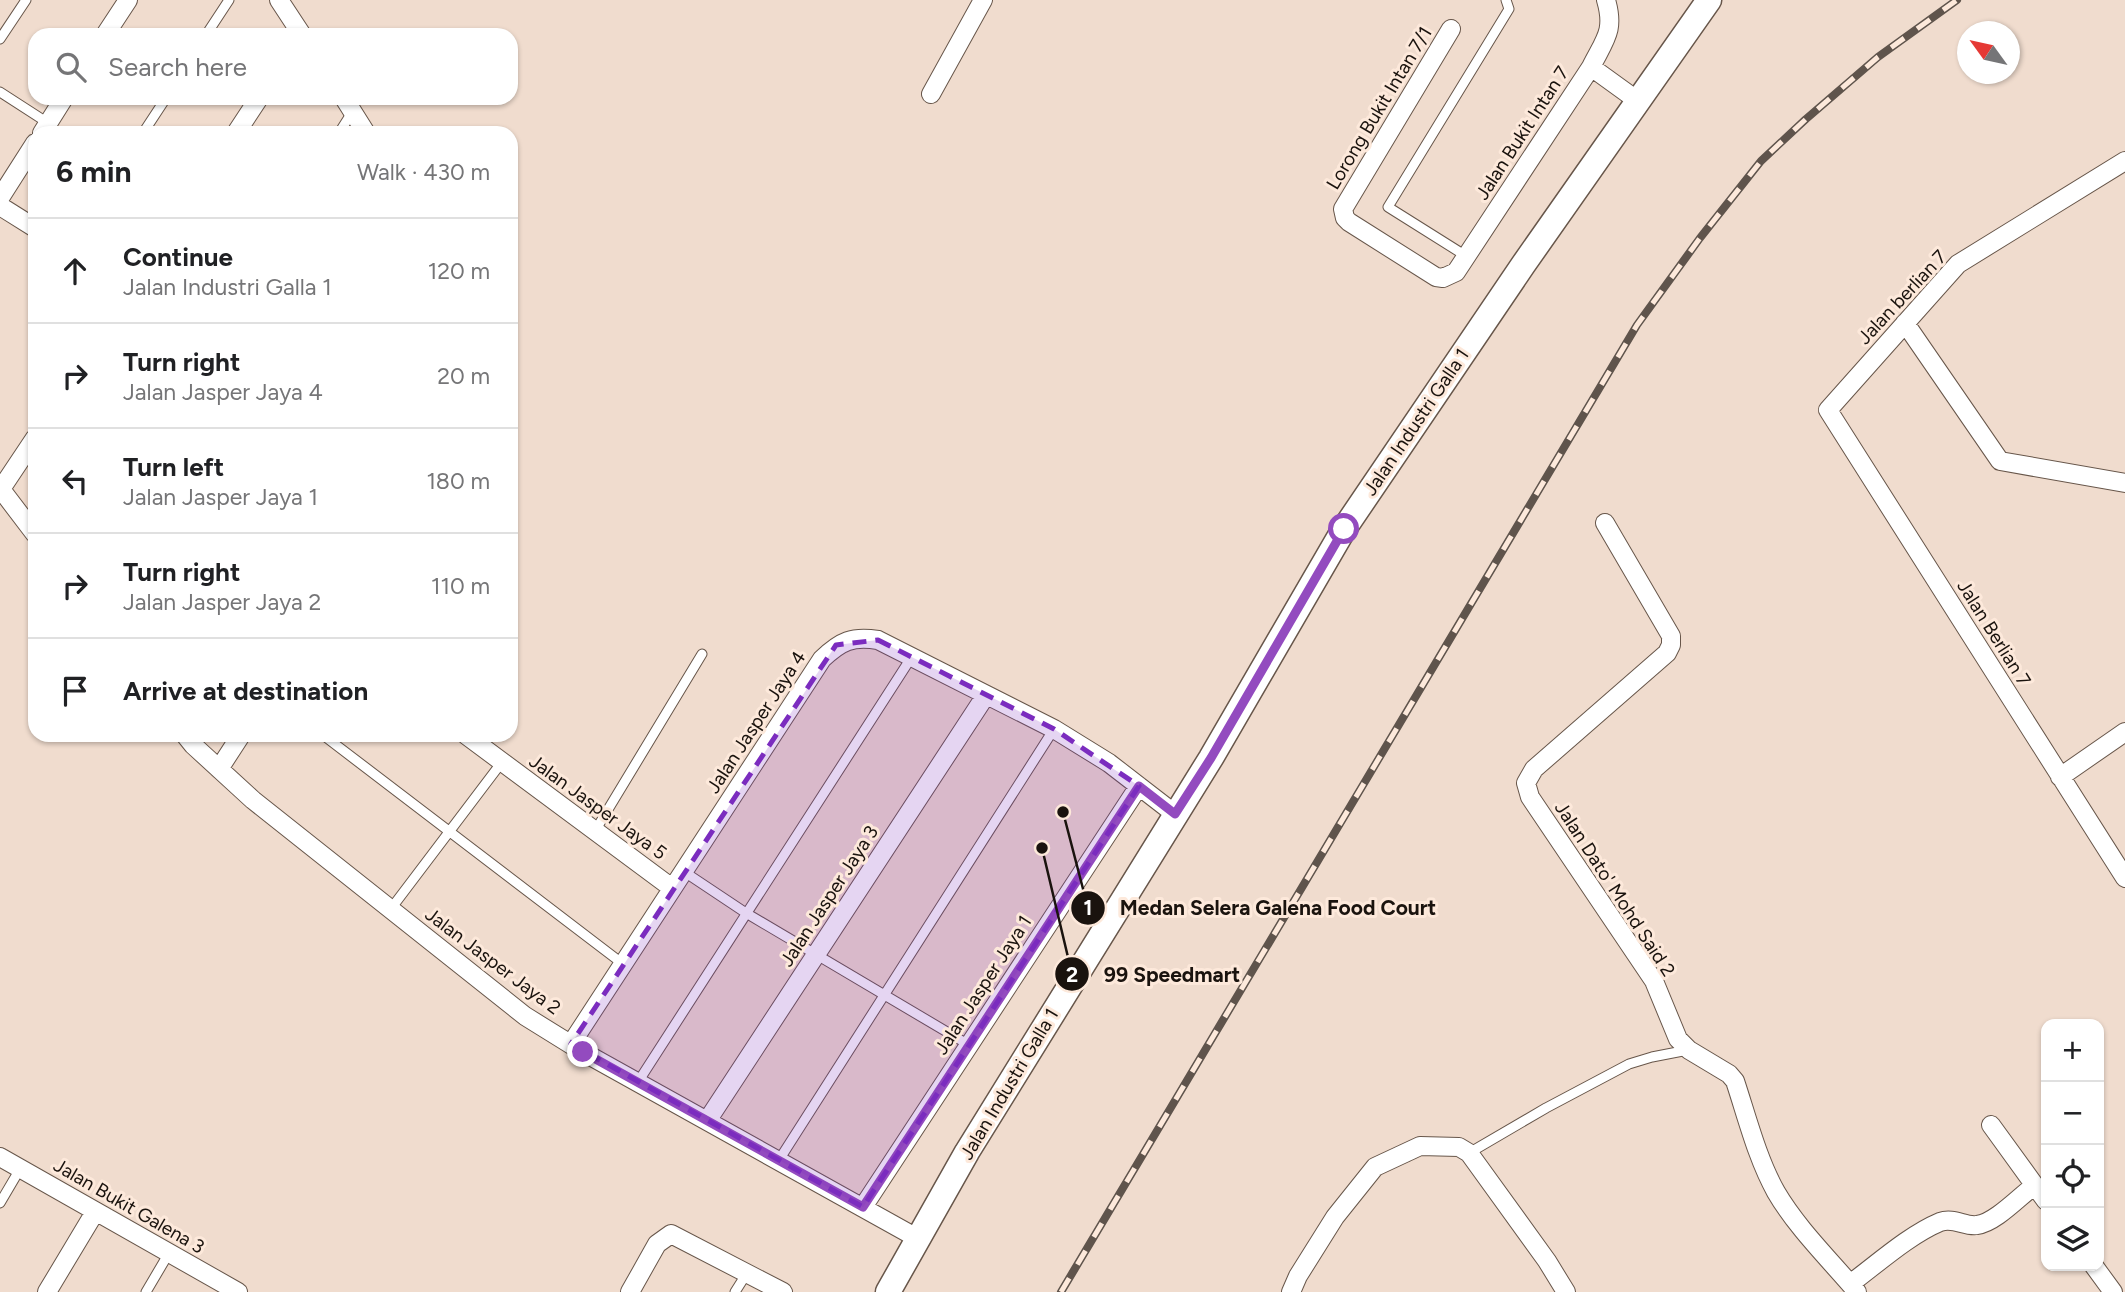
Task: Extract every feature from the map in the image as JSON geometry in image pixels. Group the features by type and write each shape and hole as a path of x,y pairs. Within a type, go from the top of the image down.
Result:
{"main road":[{"name":"Jalan Industri Galla 1","path":"888,1292 967,1152 1211,758 1344,529 1523,265 1709,0"}],"street":[{"path":"110,28 128,0"},
{"path":"279,0 297,28"},
{"path":"931,94 983,0"},
{"name":"Jalan Bukit Intan 7","path":"1443,278 1456,272 1591,67 1612,21 1606,0"},
{"name":"Lorong Bukit Intan 7/1","path":"1443,278 1436,277 1349,222 1343,209 1451,29"},
{"path":"1591,67 1639,101"},
{"path":"46,126 60,105"},
{"path":"241,126 254,105"},
{"path":"349,105 362,126"},
{"path":"0,198 28,154"},
{"name":"Jalan berlian 7","path":"1828,410 1958,264 2125,160"},
{"path":"0,206 28,224"},
{"path":"1905,323 2000,461 2125,483"},
{"name":"Jalan Berlian 7","path":"1828,410 2125,878"},
{"path":"28,448 1,488 28,525"},
{"name":"Jalan Dato' Mohd Said 2","path":"1605,523 1671,636 1671,645 1667,653 1534,769 1527,783 1530,797 1654,981 1678,1040 1689,1050 1729,1074 1735,1081 1753,1136 1776,1191 1805,1231 1853,1288"},
{"name":"Jalan Jasper Jaya 4","path":"571,1044 822,659 836,645 852,639 878,640 1054,729 1109,764 1175,814"},
{"name":"Jalan Jasper Jaya 3","path":"707,1121 986,695"},
{"path":"2060,777 2125,732"},
{"name":"Jalan Jasper Jaya 2","path":"190,742 253,800 525,1016 917,1238"},
{"path":"219,769 236,742"},
{"name":"Jalan Jasper Jaya 5","path":"475,742 672,888"},
{"name":"Jalan Jasper Jaya 1","path":"863,1207 1139,786"},
{"path":"1991,1125 2041,1194"},
{"path":"1291,1292 1335,1217 1375,1167 1420,1146 1460,1147 1469,1153 1547,1261 1566,1292"},
{"name":"Jalan Bukit Galena 3","path":"0,1157 238,1292"},
{"path":"1853,1288 1932,1226 1943,1221 1958,1220 1974,1226 1987,1223 2035,1185"},
{"path":"47,1292 95,1212"},
{"path":"629,1292 657,1244 671,1234 783,1292"},
{"path":"2098,1271 2113,1292"}],"lane":[{"path":"0,39 26,0"},
{"path":"211,28 229,0"},
{"path":"1466,256 1388,207 1509,9 1506,0"},
{"path":"0,92 42,126"},
{"path":"148,126 161,105"},
{"path":"341,126 349,105"},
{"path":"595,831 702,654"},
{"path":"638,1082 911,658"},
{"path":"779,1160 1054,729"},
{"path":"332,742 623,964"},
{"path":"390,910 502,762"},
{"path":"683,871 747,913 969,1045"},
{"path":"1469,1153 1629,1064 1689,1050"},
{"path":"0,1203 20,1169"},
{"path":"146,1292 169,1253"},
{"path":"735,1292 747,1273"}],"highlighted area":[{"path":"878,640 1054,729 1139,786 863,1207 571,1044 836,645"}],"railway":[{"path":"1061,1292 1637,325 1700,238 1761,161 1878,57 1957,0"}],"place":[{"name":"Medan Selera Galena Food Court","path":"1063,812"},
{"name":"99 Speedmart","path":"1042,848"}],"route":[{"path":"583,1052 863,1207 1139,786 1175,814 1211,758 1344,529"}]}
